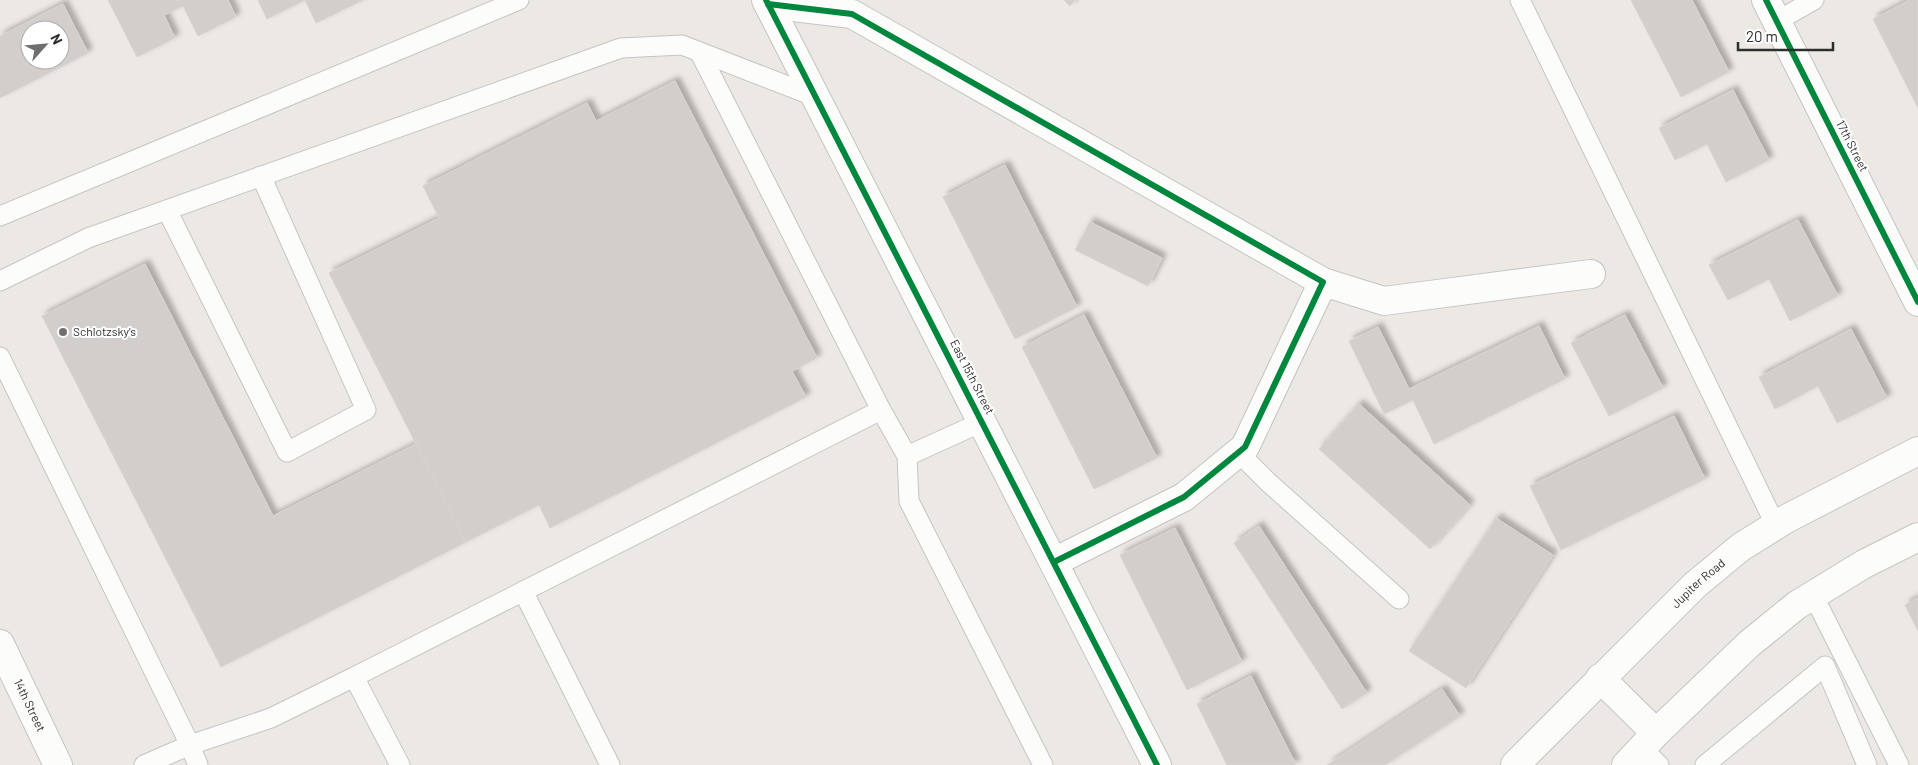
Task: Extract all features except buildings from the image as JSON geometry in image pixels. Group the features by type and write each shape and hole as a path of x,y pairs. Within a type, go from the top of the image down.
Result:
{"street":[{"name":"East 15th Street","path":"767,2 1157,765"},
{"path":"767,2 852,14 1323,282 1384,301 1591,274"},
{"name":"17th Street","path":"1771,11 1918,302"},
{"path":"1054,562 1184,497 1245,447 1323,282"},
{"name":"Jupiter Road","path":"1516,765 1600,678 1695,585 1741,547 1776,526 1918,451"},
{"path":"1600,678 1646,753 1749,644 1797,605 1864,564 1918,537"},
{"name":"14th Street","path":"0,644 58,765"}],"lane":[{"path":"0,216 519,0"},
{"path":"1520,0 1776,526"},
{"path":"1771,11 1814,0"},
{"path":"0,280 88,238 621,48 682,45 700,54 816,97"},
{"path":"700,54 881,410 907,456 909,501 1043,765"},
{"path":"166,210 287,452 366,410 261,176"},
{"path":"0,357 190,745 198,765"},
{"path":"144,765 190,745 270,718 881,410"},
{"path":"907,456 982,422"},
{"path":"1239,453 1268,482 1399,599"},
{"path":"523,591 610,765"},
{"path":"1813,595 1898,765"},
{"path":"1706,765 1825,666 1836,642"},
{"path":"1825,666 1867,765"},
{"path":"354,677 400,765"}],"cycle path":[{"path":"766,0 1157,765"},
{"path":"1766,0 1918,302"},
{"path":"768,4 852,14 1323,282 1245,447 1184,497 1054,562"}],"place":[{"name":"Schlotzsky's","path":"63,332"}]}
